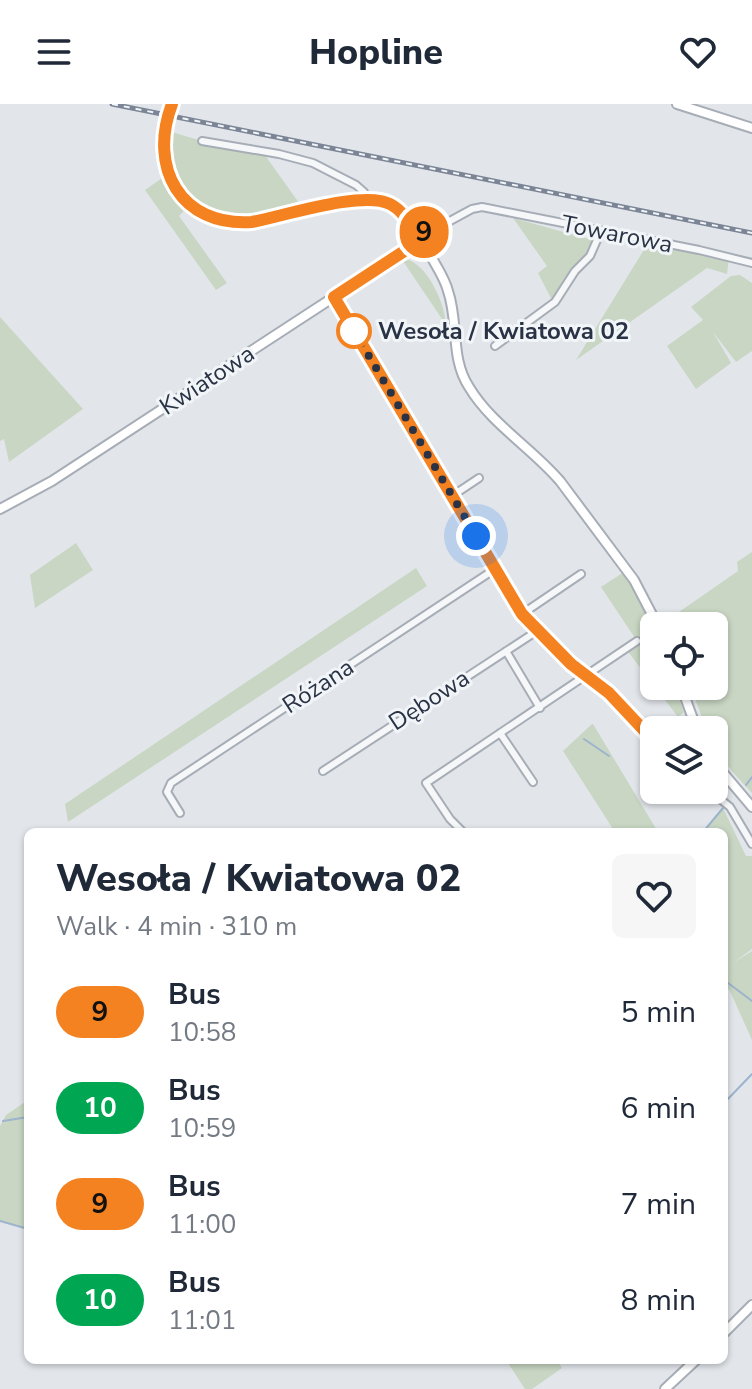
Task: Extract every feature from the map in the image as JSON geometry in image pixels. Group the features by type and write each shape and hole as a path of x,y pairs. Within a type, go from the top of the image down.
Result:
{"main road":[{"path":"172,104 165,130 165,164 175,188 191,205 211,218 237,223 252,222 325,206 382,201 399,210 414,233"},
{"path":"677,104 752,128"},
{"path":"420,247 428,241 426,234 419,231 410,239 420,247 447,288 459,368 469,388 486,409 560,481 634,580 651,612"},
{"name":"Kwiatowa","path":"0,509 62,475 334,297 420,247"},
{"path":"728,779 752,807"},
{"path":"728,1329 752,1305"},
{"path":"665,1389 692,1364"}],"street":[{"path":"202,141 313,163 356,185 364,192 366,200"},
{"name":"Towarowa","path":"426,234 472,209 482,207 752,263"},
{"path":"495,346 555,302 575,271 590,256 601,231"},
{"path":"334,297 522,614 537,631 609,693 640,726"},
{"path":"452,496 479,478"},
{"name":"Różana","path":"180,813 167,792 171,783 495,569"},
{"path":"522,614 581,574"},
{"name":"Dębowa","path":"323,771 537,631"},
{"path":"459,828 426,783 637,641"},
{"path":"506,651 540,708"},
{"path":"500,733 533,782"},
{"path":"726,804 752,844"}],"green space":[{"path":"165,130 202,141 262,151 304,210 252,222 200,212 168,173"},
{"path":"165,176 173,191 188,207 179,216 227,283 216,290 145,190"},
{"path":"513,218 596,241 553,302 538,273 547,266"},
{"path":"650,240 729,257 727,274 707,268 576,360"},
{"path":"409,260 423,271 435,288 446,325 403,261"},
{"path":"740,275 752,283 752,351 736,362 713,332 731,363 696,389 667,346 703,320 691,307 731,276"},
{"path":"0,317 83,409 9,462 4,439 0,441"},
{"path":"76,543 93,570 35,608 30,575"},
{"path":"752,552 752,793 728,765 728,716 702,716 695,700 728,700 728,612 679,612 738,571 737,562"},
{"path":"416,568 427,586 68,822 65,804"},
{"path":"627,570 647,603 649,612 640,612 640,668 626,649 637,641 601,587"},
{"path":"665,700 679,700 684,712 677,716"},
{"path":"592,724 656,828 612,828 563,751"},
{"path":"723,808 746,856 752,856 752,949 733,963 752,951 752,1040 728,990 728,828 706,828"},
{"path":"24,1103 24,1228 0,1221 0,1126 6,1115"},
{"path":"509,1364 560,1364 562,1368 532,1389 525,1389"}],"waterway":[{"path":"584,739 609,756"},
{"path":"746,785 752,777"},
{"path":"706,828 723,808"},
{"path":"728,983 752,1001"},
{"path":"728,1099 752,1074"},
{"path":"3,1121 24,1118"},
{"path":"0,1221 24,1228"}],"railway":[{"path":"112,104 752,233"}],"bus line":[{"name":"9","path":"172,104 163,140 165,164 175,188 191,205 211,218 237,223 252,222 346,202 382,201 399,210 414,233 419,231 426,234 428,241 424,248 412,246 334,297 522,614 571,664 609,693 640,726"}],"place":[{"name":"Wesoła / Kwiatowa 02","path":"354,331"}],"route":[{"path":"354,331 476,536"}]}
